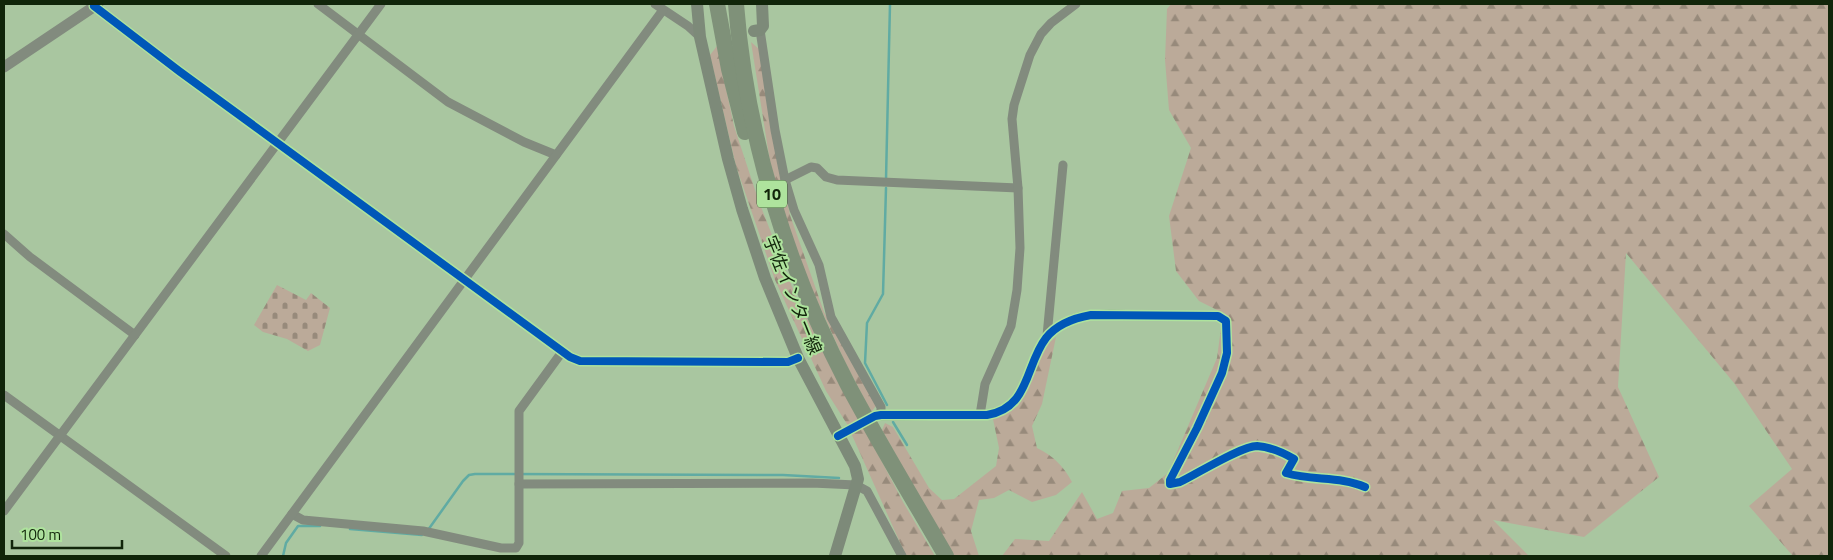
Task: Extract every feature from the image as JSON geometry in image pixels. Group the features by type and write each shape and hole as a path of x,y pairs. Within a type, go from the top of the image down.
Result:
{"highway":[{"path":"717,4 729,69 754,172 776,235 810,313 824,336"},
{"name":"10","path":"736,4 747,88 758,148 791,255 824,336 848,386 946,556"},
{"path":"741,46 745,27 744,4"}],"main road":[{"name":"宇佐インター線","path":"697,4 700,38 728,160 765,278 798,358 843,433 855,466 858,479 835,556"},
{"path":"757,30 764,22 762,4"},
{"path":"700,38 715,35"}],"street":[{"path":"318,4 448,102 524,142 556,156"},
{"path":"4,511 381,4"},
{"path":"655,4 688,26 700,38"},
{"path":"980,415 985,384 1006,340 1014,312 1019,273 1018,188 1012,119 1014,105 1027,63 1040,34 1076,4"},
{"path":"4,67 96,5 278,143 570,357 580,361 788,362 798,358"},
{"path":"261,556 663,10"},
{"path":"757,30 785,180 794,210 819,265 831,317 873,392 880,407 878,415 995,414 1004,410 1016,400 1047,336 1063,165"},
{"path":"785,180 811,167 817,168 826,177 837,180 1018,188"},
{"path":"4,234 30,257 135,335"},
{"path":"1047,336 1064,323 1091,315 1218,316 1226,321 1227,329 1227,353 1222,373 1197,428 1170,480 1170,484 1180,482 1256,446 1286,454 1294,459 1286,473 1344,480 1365,487"},
{"path":"292,514 303,520 423,531 502,548 513,549 518,546 520,411 562,352"},
{"path":"4,395 226,556"},
{"path":"519,484 812,483 856,485 867,491 902,556"}],"green space":[{"path":"1171,4 1829,4 1829,556 1793,556 1749,506 1792,469 1734,383 1626,253 1618,387 1659,477 1584,537 1493,520 1529,556 1002,556 1015,539 1049,541 1082,492 1097,519 1113,513 1122,491 1149,488 1168,473 1217,358 1223,313 1199,301 1176,271 1169,216 1191,148 1169,110 1165,60 1167,9"},
{"path":"751,42 759,49 771,128 790,215 824,312 865,383 876,406 871,412 845,362 795,252 770,162"},
{"path":"717,46 734,126 758,199 796,297 903,502 935,556 906,556 847,424 826,391 775,280 736,166 710,55"},
{"path":"277,285 306,300 311,293 330,308 320,345 308,351 287,339 263,332 254,325"},
{"path":"1056,337 1042,404 1032,426 1037,448 1057,462 1072,482 1056,495 1032,502 1009,490 994,498 979,500 971,531 979,556 952,556 882,430 885,423 893,427 929,488 942,500 954,499 996,466 999,448 993,419 1018,406 1046,345"}],"waterway":[{"path":"886,179 890,4"},
{"path":"886,188 883,294 867,323 865,363 887,405"},
{"path":"893,422 907,445"},
{"path":"428,530 463,481 469,475 475,474 783,475 839,478"},
{"path":"283,556 286,543 298,526 320,526"},
{"path":"350,529 422,535"}],"tunnel":[{"path":"848,430 870,418"}],"cycle path":[{"path":"94,6 179,71 570,357 580,361 788,362 798,358"},
{"path":"838,436 875,416 881,415 987,415 1001,411 1019,395 1039,349 1050,333 1066,322 1078,318 1091,315 1218,316 1226,321 1227,353 1222,373 1197,428 1170,480 1170,484 1180,482 1241,450 1257,446 1276,451 1294,459 1286,473 1346,481 1365,487"}]}
